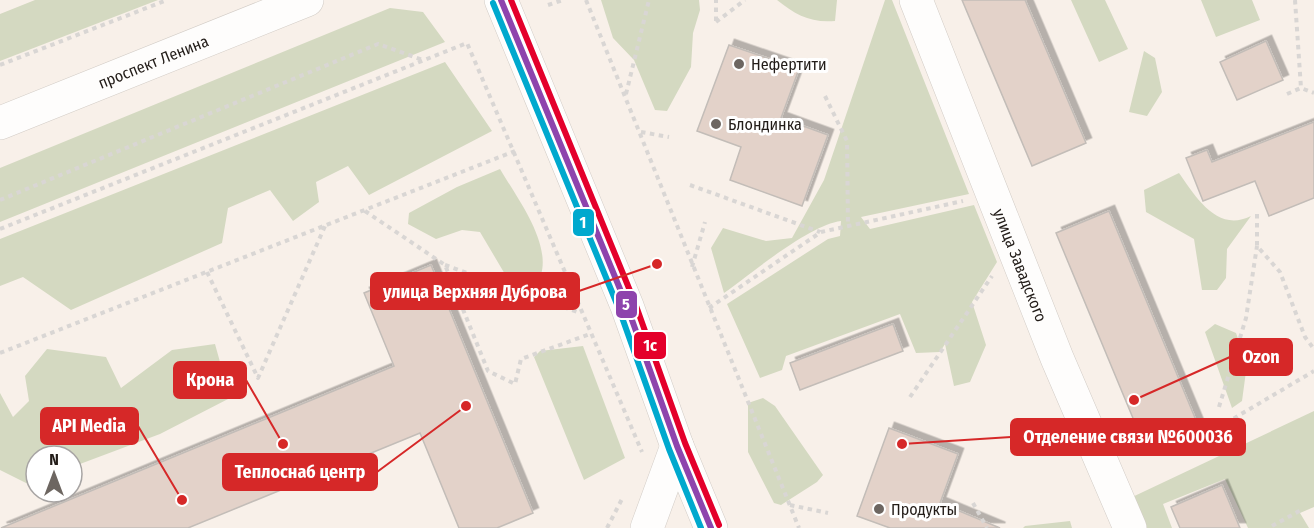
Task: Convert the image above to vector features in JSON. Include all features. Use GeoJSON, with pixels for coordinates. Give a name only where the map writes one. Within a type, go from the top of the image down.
{"type":"FeatureCollection","features":[{"type":"Feature","properties":{"kind":"main road","name":"проспект Ленина"},"geometry":{"type":"LineString","coordinates":[[0,123],[307,0]]}},
{"type":"Feature","properties":{"kind":"main road"},"geometry":{"type":"LineString","coordinates":[[501,0],[627,306],[677,446],[711,528]]}},
{"type":"Feature","properties":{"kind":"main road","name":"улица Завадского"},"geometry":{"type":"LineString","coordinates":[[916,0],[1057,358],[1130,528]]}},
{"type":"Feature","properties":{"kind":"main road"},"geometry":{"type":"LineString","coordinates":[[647,528],[677,446]]}},
{"type":"Feature","properties":{"kind":"path"},"geometry":{"type":"LineString","coordinates":[[0,64],[167,0]]}},
{"type":"Feature","properties":{"kind":"path"},"geometry":{"type":"LineString","coordinates":[[548,5],[563,0]]}},
{"type":"Feature","properties":{"kind":"path"},"geometry":{"type":"LineString","coordinates":[[586,0],[626,94],[692,268],[798,528]]}},
{"type":"Feature","properties":{"kind":"path"},"geometry":{"type":"LineString","coordinates":[[626,94],[649,0]]}},
{"type":"Feature","properties":{"kind":"path"},"geometry":{"type":"LineString","coordinates":[[716,0],[716,22],[744,0]]}},
{"type":"Feature","properties":{"kind":"path"},"geometry":{"type":"LineString","coordinates":[[1295,0],[1301,88]]}},
{"type":"Feature","properties":{"kind":"path"},"geometry":{"type":"LineString","coordinates":[[0,229],[467,43],[515,151],[580,313],[644,456]]}},
{"type":"Feature","properties":{"kind":"path"},"geometry":{"type":"LineString","coordinates":[[0,200],[378,44],[423,60]]}},
{"type":"Feature","properties":{"kind":"path"},"geometry":{"type":"LineString","coordinates":[[1287,94],[1301,88],[1314,93]]}},
{"type":"Feature","properties":{"kind":"path"},"geometry":{"type":"LineString","coordinates":[[825,96],[847,141],[848,226]]}},
{"type":"Feature","properties":{"kind":"path"},"geometry":{"type":"LineString","coordinates":[[640,132],[669,138]]}},
{"type":"Feature","properties":{"kind":"path"},"geometry":{"type":"LineString","coordinates":[[0,353],[515,151]]}},
{"type":"Feature","properties":{"kind":"path"},"geometry":{"type":"LineString","coordinates":[[690,185],[821,232]]}},
{"type":"Feature","properties":{"kind":"path"},"geometry":{"type":"LineString","coordinates":[[709,308],[821,232],[968,200]]}},
{"type":"Feature","properties":{"kind":"path"},"geometry":{"type":"LineString","coordinates":[[364,210],[445,265],[580,313]]}},
{"type":"Feature","properties":{"kind":"path"},"geometry":{"type":"LineString","coordinates":[[1219,407],[1246,318],[1257,246],[1257,214]]}},
{"type":"Feature","properties":{"kind":"path"},"geometry":{"type":"LineString","coordinates":[[692,268],[705,222]]}},
{"type":"Feature","properties":{"kind":"path"},"geometry":{"type":"LineString","coordinates":[[207,272],[258,378],[326,226]]}},
{"type":"Feature","properties":{"kind":"path"},"geometry":{"type":"LineString","coordinates":[[1257,246],[1280,272],[1305,337],[1314,349]]}},
{"type":"Feature","properties":{"kind":"path"},"geometry":{"type":"LineString","coordinates":[[445,265],[488,371],[515,384],[521,359],[590,334]]}},
{"type":"Feature","properties":{"kind":"path"},"geometry":{"type":"LineString","coordinates":[[910,397],[998,268]]}},
{"type":"Feature","properties":{"kind":"path"},"geometry":{"type":"LineString","coordinates":[[1226,423],[1314,371]]}},
{"type":"Feature","properties":{"kind":"path"},"geometry":{"type":"LineString","coordinates":[[607,528],[623,497]]}},
{"type":"Feature","properties":{"kind":"path"},"geometry":{"type":"LineString","coordinates":[[973,503],[987,528]]}},
{"type":"Feature","properties":{"kind":"path"},"geometry":{"type":"LineString","coordinates":[[790,504],[828,513]]}},
{"type":"Feature","properties":{"kind":"path"},"geometry":{"type":"LineString","coordinates":[[1272,526],[1303,509]]}},
{"type":"Feature","properties":{"kind":"green space"},"geometry":{"type":"Polygon","coordinates":[[[35,0],[158,0],[0,61],[0,14],[35,0]]]}},
{"type":"Feature","properties":{"kind":"green space"},"geometry":{"type":"Polygon","coordinates":[[[601,0],[699,0],[700,10],[693,33],[691,67],[667,111],[655,110],[634,60],[613,38],[601,0]]]}},
{"type":"Feature","properties":{"kind":"green space"},"geometry":{"type":"Polygon","coordinates":[[[777,0],[837,0],[835,21],[818,21],[804,17],[777,0]]]}},
{"type":"Feature","properties":{"kind":"green space"},"geometry":{"type":"Polygon","coordinates":[[[885,0],[892,0],[969,194],[861,217],[870,229],[974,205],[997,262],[972,302],[986,345],[970,382],[954,386],[945,344],[940,352],[916,353],[900,314],[786,356],[782,370],[760,378],[727,304],[828,239],[840,236],[841,221],[828,224],[797,240],[724,293],[711,248],[723,228],[766,241],[792,238],[824,180],[885,0]]]}},
{"type":"Feature","properties":{"kind":"green space"},"geometry":{"type":"Polygon","coordinates":[[[1071,0],[1105,0],[1128,49],[1099,62],[1071,0]]]}},
{"type":"Feature","properties":{"kind":"green space"},"geometry":{"type":"Polygon","coordinates":[[[1201,0],[1252,0],[1260,20],[1216,37],[1201,0]]]}},
{"type":"Feature","properties":{"kind":"green space"},"geometry":{"type":"Polygon","coordinates":[[[390,8],[423,12],[445,42],[0,222],[0,168],[390,8]]]}},
{"type":"Feature","properties":{"kind":"green space"},"geometry":{"type":"Polygon","coordinates":[[[1144,51],[1155,58],[1162,92],[1147,116],[1129,112],[1144,51]]]}},
{"type":"Feature","properties":{"kind":"green space"},"geometry":{"type":"Polygon","coordinates":[[[445,62],[492,131],[369,195],[348,166],[316,182],[319,202],[293,221],[270,190],[228,208],[222,243],[71,310],[23,277],[0,286],[0,239],[445,62]]]}},
{"type":"Feature","properties":{"kind":"green space"},"geometry":{"type":"Polygon","coordinates":[[[500,169],[526,211],[540,243],[543,259],[541,273],[535,287],[509,281],[480,232],[462,230],[436,239],[408,224],[409,213],[457,187],[500,169]]]}},
{"type":"Feature","properties":{"kind":"green space"},"geometry":{"type":"Polygon","coordinates":[[[1179,173],[1200,202],[1218,216],[1228,220],[1239,220],[1251,216],[1227,249],[1226,278],[1217,290],[1202,290],[1194,239],[1146,212],[1144,190],[1179,173]]]}},
{"type":"Feature","properties":{"kind":"green space"},"geometry":{"type":"Polygon","coordinates":[[[1215,324],[1236,333],[1247,364],[1242,401],[1232,408],[1205,332],[1215,324]]]}},
{"type":"Feature","properties":{"kind":"green space"},"geometry":{"type":"Polygon","coordinates":[[[215,344],[230,398],[160,434],[84,462],[84,444],[24,444],[24,482],[0,470],[0,393],[13,417],[29,401],[25,376],[47,349],[106,357],[121,388],[172,350],[215,344]]]}},
{"type":"Feature","properties":{"kind":"green space"},"geometry":{"type":"Polygon","coordinates":[[[583,346],[625,458],[584,480],[534,357],[540,351],[583,346]]]}},
{"type":"Feature","properties":{"kind":"green space"},"geometry":{"type":"Polygon","coordinates":[[[763,398],[775,406],[823,475],[817,482],[781,505],[774,503],[748,452],[748,403],[763,398]]]}},
{"type":"Feature","properties":{"kind":"green space"},"geometry":{"type":"Polygon","coordinates":[[[1314,411],[1314,507],[1300,513],[1309,528],[1248,528],[1225,479],[1163,504],[1172,528],[1138,528],[1126,500],[1314,411]]]}},
{"type":"Feature","properties":{"kind":"green space"},"geometry":{"type":"Polygon","coordinates":[[[1070,521],[1072,528],[1023,528],[1025,526],[1070,521]]]}},
{"type":"Feature","properties":{"kind":"building"},"geometry":{"type":"Polygon","coordinates":[[[962,0],[1025,0],[1086,143],[1032,166],[962,0]]]}},
{"type":"Feature","properties":{"kind":"building"},"geometry":{"type":"Polygon","coordinates":[[[1266,41],[1283,80],[1237,100],[1220,62],[1266,41]]]}},
{"type":"Feature","properties":{"kind":"building"},"geometry":{"type":"Polygon","coordinates":[[[729,45],[799,69],[781,118],[828,135],[802,206],[730,180],[741,147],[697,131],[729,45]]]}},
{"type":"Feature","properties":{"kind":"building"},"geometry":{"type":"Polygon","coordinates":[[[1314,122],[1314,198],[1269,216],[1255,181],[1203,201],[1186,158],[1207,150],[1212,162],[1314,122]]]}},
{"type":"Feature","properties":{"kind":"building"},"geometry":{"type":"Polygon","coordinates":[[[1109,211],[1198,425],[1145,447],[1056,233],[1109,211]]]}},
{"type":"Feature","properties":{"kind":"building"},"geometry":{"type":"Polygon","coordinates":[[[431,265],[533,513],[497,528],[459,528],[420,433],[188,528],[1,528],[59,504],[84,504],[84,494],[394,366],[364,293],[431,265]]]}},
{"type":"Feature","properties":{"kind":"building"},"geometry":{"type":"Polygon","coordinates":[[[893,324],[903,351],[800,390],[790,363],[893,324]]]}},
{"type":"Feature","properties":{"kind":"building"},"geometry":{"type":"Polygon","coordinates":[[[889,428],[958,454],[940,503],[1000,528],[890,528],[857,516],[889,428]]]}},
{"type":"Feature","properties":{"kind":"building"},"geometry":{"type":"Polygon","coordinates":[[[1222,485],[1240,528],[1180,528],[1171,507],[1222,485]]]}},
{"type":"Feature","properties":{"kind":"transit line","name":"5"},"geometry":{"type":"LineString","coordinates":[[501,0],[627,306],[677,446],[711,528]]}},
{"type":"Feature","properties":{"kind":"transit line","name":"1с"},"geometry":{"type":"LineString","coordinates":[[511,0],[635,303],[685,443],[719,525]]}},
{"type":"Feature","properties":{"kind":"transit line","name":"1"},"geometry":{"type":"LineString","coordinates":[[493,3],[619,309],[669,449],[701,528]]}},
{"type":"Feature","properties":{"kind":"place","name":"Нефертити"},"geometry":{"type":"Point","coordinates":[739,64]}},
{"type":"Feature","properties":{"kind":"place","name":"Блондинка"},"geometry":{"type":"Point","coordinates":[716,124]}},
{"type":"Feature","properties":{"kind":"place","name":"улица Верхняя Дуброва"},"geometry":{"type":"Point","coordinates":[657,264]}},
{"type":"Feature","properties":{"kind":"place","name":"Ozon"},"geometry":{"type":"Point","coordinates":[1134,400]}},
{"type":"Feature","properties":{"kind":"place","name":"Теплоснаб центр"},"geometry":{"type":"Point","coordinates":[466,406]}},
{"type":"Feature","properties":{"kind":"place","name":"Крона"},"geometry":{"type":"Point","coordinates":[283,444]}},
{"type":"Feature","properties":{"kind":"place","name":"Отделение связи №600036"},"geometry":{"type":"Point","coordinates":[902,444]}},
{"type":"Feature","properties":{"kind":"place","name":"API Media"},"geometry":{"type":"Point","coordinates":[182,500]}},
{"type":"Feature","properties":{"kind":"place","name":"Продукты"},"geometry":{"type":"Point","coordinates":[879,509]}}]}
